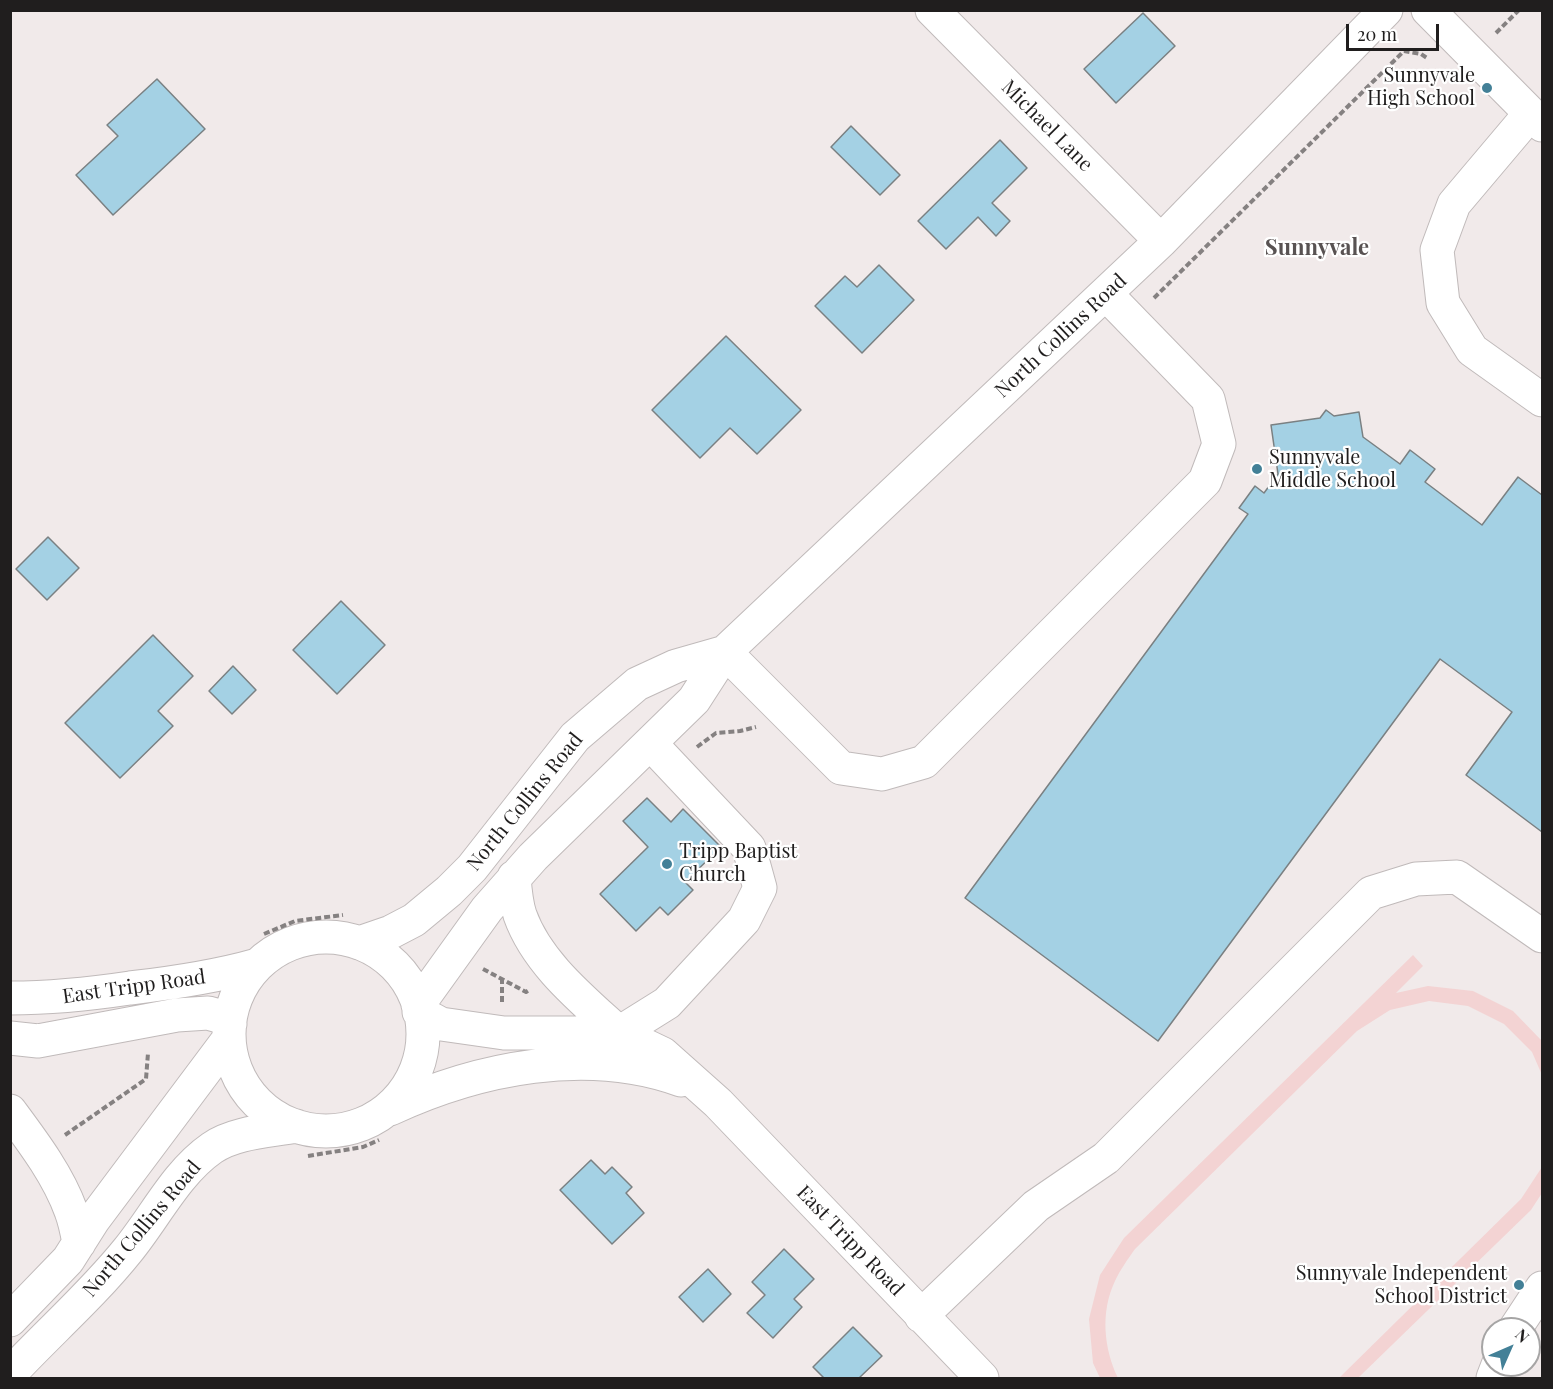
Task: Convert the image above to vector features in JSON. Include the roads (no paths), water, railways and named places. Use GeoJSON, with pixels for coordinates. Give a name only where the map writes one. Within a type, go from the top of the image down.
{"type":"FeatureCollection","features":[{"type":"Feature","properties":{"kind":"street","name":"Michael Lane"},"geometry":{"type":"LineString","coordinates":[[933,10],[1161,241]]}},
{"type":"Feature","properties":{"kind":"street","name":"North Collins Road"},"geometry":{"type":"LineString","coordinates":[[419,1008],[487,909],[514,877],[694,700],[725,652],[1161,241],[1386,10]]}},
{"type":"Feature","properties":{"kind":"street"},"geometry":{"type":"LineString","coordinates":[[1428,10],[1536,119],[1454,204],[1437,250],[1443,303],[1472,350],[1542,400]]}},
{"type":"Feature","properties":{"kind":"street"},"geometry":{"type":"LineString","coordinates":[[725,652],[841,768],[882,774],[924,762],[1205,481],[1219,444],[1208,399],[1106,294]]}},
{"type":"Feature","properties":{"kind":"street","name":"North Collins Road"},"geometry":{"type":"LineString","coordinates":[[352,929],[391,932],[414,920],[472,868],[575,737],[637,684],[676,666],[725,652]]}},
{"type":"Feature","properties":{"kind":"street"},"geometry":{"type":"LineString","coordinates":[[514,877],[519,913],[530,937],[554,970],[577,995],[619,1033],[667,1003],[744,920],[760,888],[749,848],[650,743]]}},
{"type":"Feature","properties":{"kind":"street"},"geometry":{"type":"LineString","coordinates":[[921,1317],[1036,1206],[1106,1158],[1371,893],[1416,879],[1457,877],[1542,936]]}},
{"type":"Feature","properties":{"kind":"street"},"geometry":{"type":"LineString","coordinates":[[352,929],[405,977],[419,1008],[423,1035],[418,1064],[383,1125],[336,1129],[301,1141],[248,1092],[234,1067],[229,1032],[231,1012],[256,952],[279,948],[305,938],[332,937],[352,929]]}},
{"type":"Feature","properties":{"kind":"street","name":"East Tripp Road"},"geometry":{"type":"LineString","coordinates":[[10,998],[55,998],[184,982],[230,973],[256,952]]}},
{"type":"Feature","properties":{"kind":"street","name":"East Tripp Road"},"geometry":{"type":"LineString","coordinates":[[419,1008],[441,1024],[504,1033],[619,1033],[663,1054],[718,1103],[982,1378]]}},
{"type":"Feature","properties":{"kind":"street","name":"East Tripp Road"},"geometry":{"type":"LineString","coordinates":[[10,1038],[38,1041],[177,1015],[208,1013],[219,1016],[229,1032]]}},
{"type":"Feature","properties":{"kind":"street","name":"North Collins Road"},"geometry":{"type":"LineString","coordinates":[[10,1320],[68,1260],[94,1219],[229,1032]]}},
{"type":"Feature","properties":{"kind":"street","name":"East Tripp Road"},"geometry":{"type":"LineString","coordinates":[[383,1125],[423,1094],[464,1080],[559,1064],[615,1064],[650,1069],[680,1080],[718,1103]]}},
{"type":"Feature","properties":{"kind":"street"},"geometry":{"type":"LineString","coordinates":[[10,1111],[37,1148],[60,1187],[72,1212],[79,1243]]}},
{"type":"Feature","properties":{"kind":"street","name":"North Collins Road"},"geometry":{"type":"LineString","coordinates":[[10,1374],[128,1251],[173,1188],[213,1148],[239,1136],[301,1141]]}},
{"type":"Feature","properties":{"kind":"street"},"geometry":{"type":"LineString","coordinates":[[1523,1317],[1542,1288]]}},
{"type":"Feature","properties":{"kind":"place","name":"Sunnyvale High School"},"geometry":{"type":"Point","coordinates":[1487,88]}},
{"type":"Feature","properties":{"kind":"place","name":"Sunnyvale Middle School"},"geometry":{"type":"Point","coordinates":[1257,469]}},
{"type":"Feature","properties":{"kind":"place","name":"Tripp Baptist Church"},"geometry":{"type":"Point","coordinates":[667,864]}},
{"type":"Feature","properties":{"kind":"place","name":"Sunnyvale Independent School District"},"geometry":{"type":"Point","coordinates":[1519,1285]}},
{"type":"Feature","properties":{"kind":"district","name":"Sunnyvale"},"geometry":{"type":"Point","coordinates":[1317,248]}}]}
